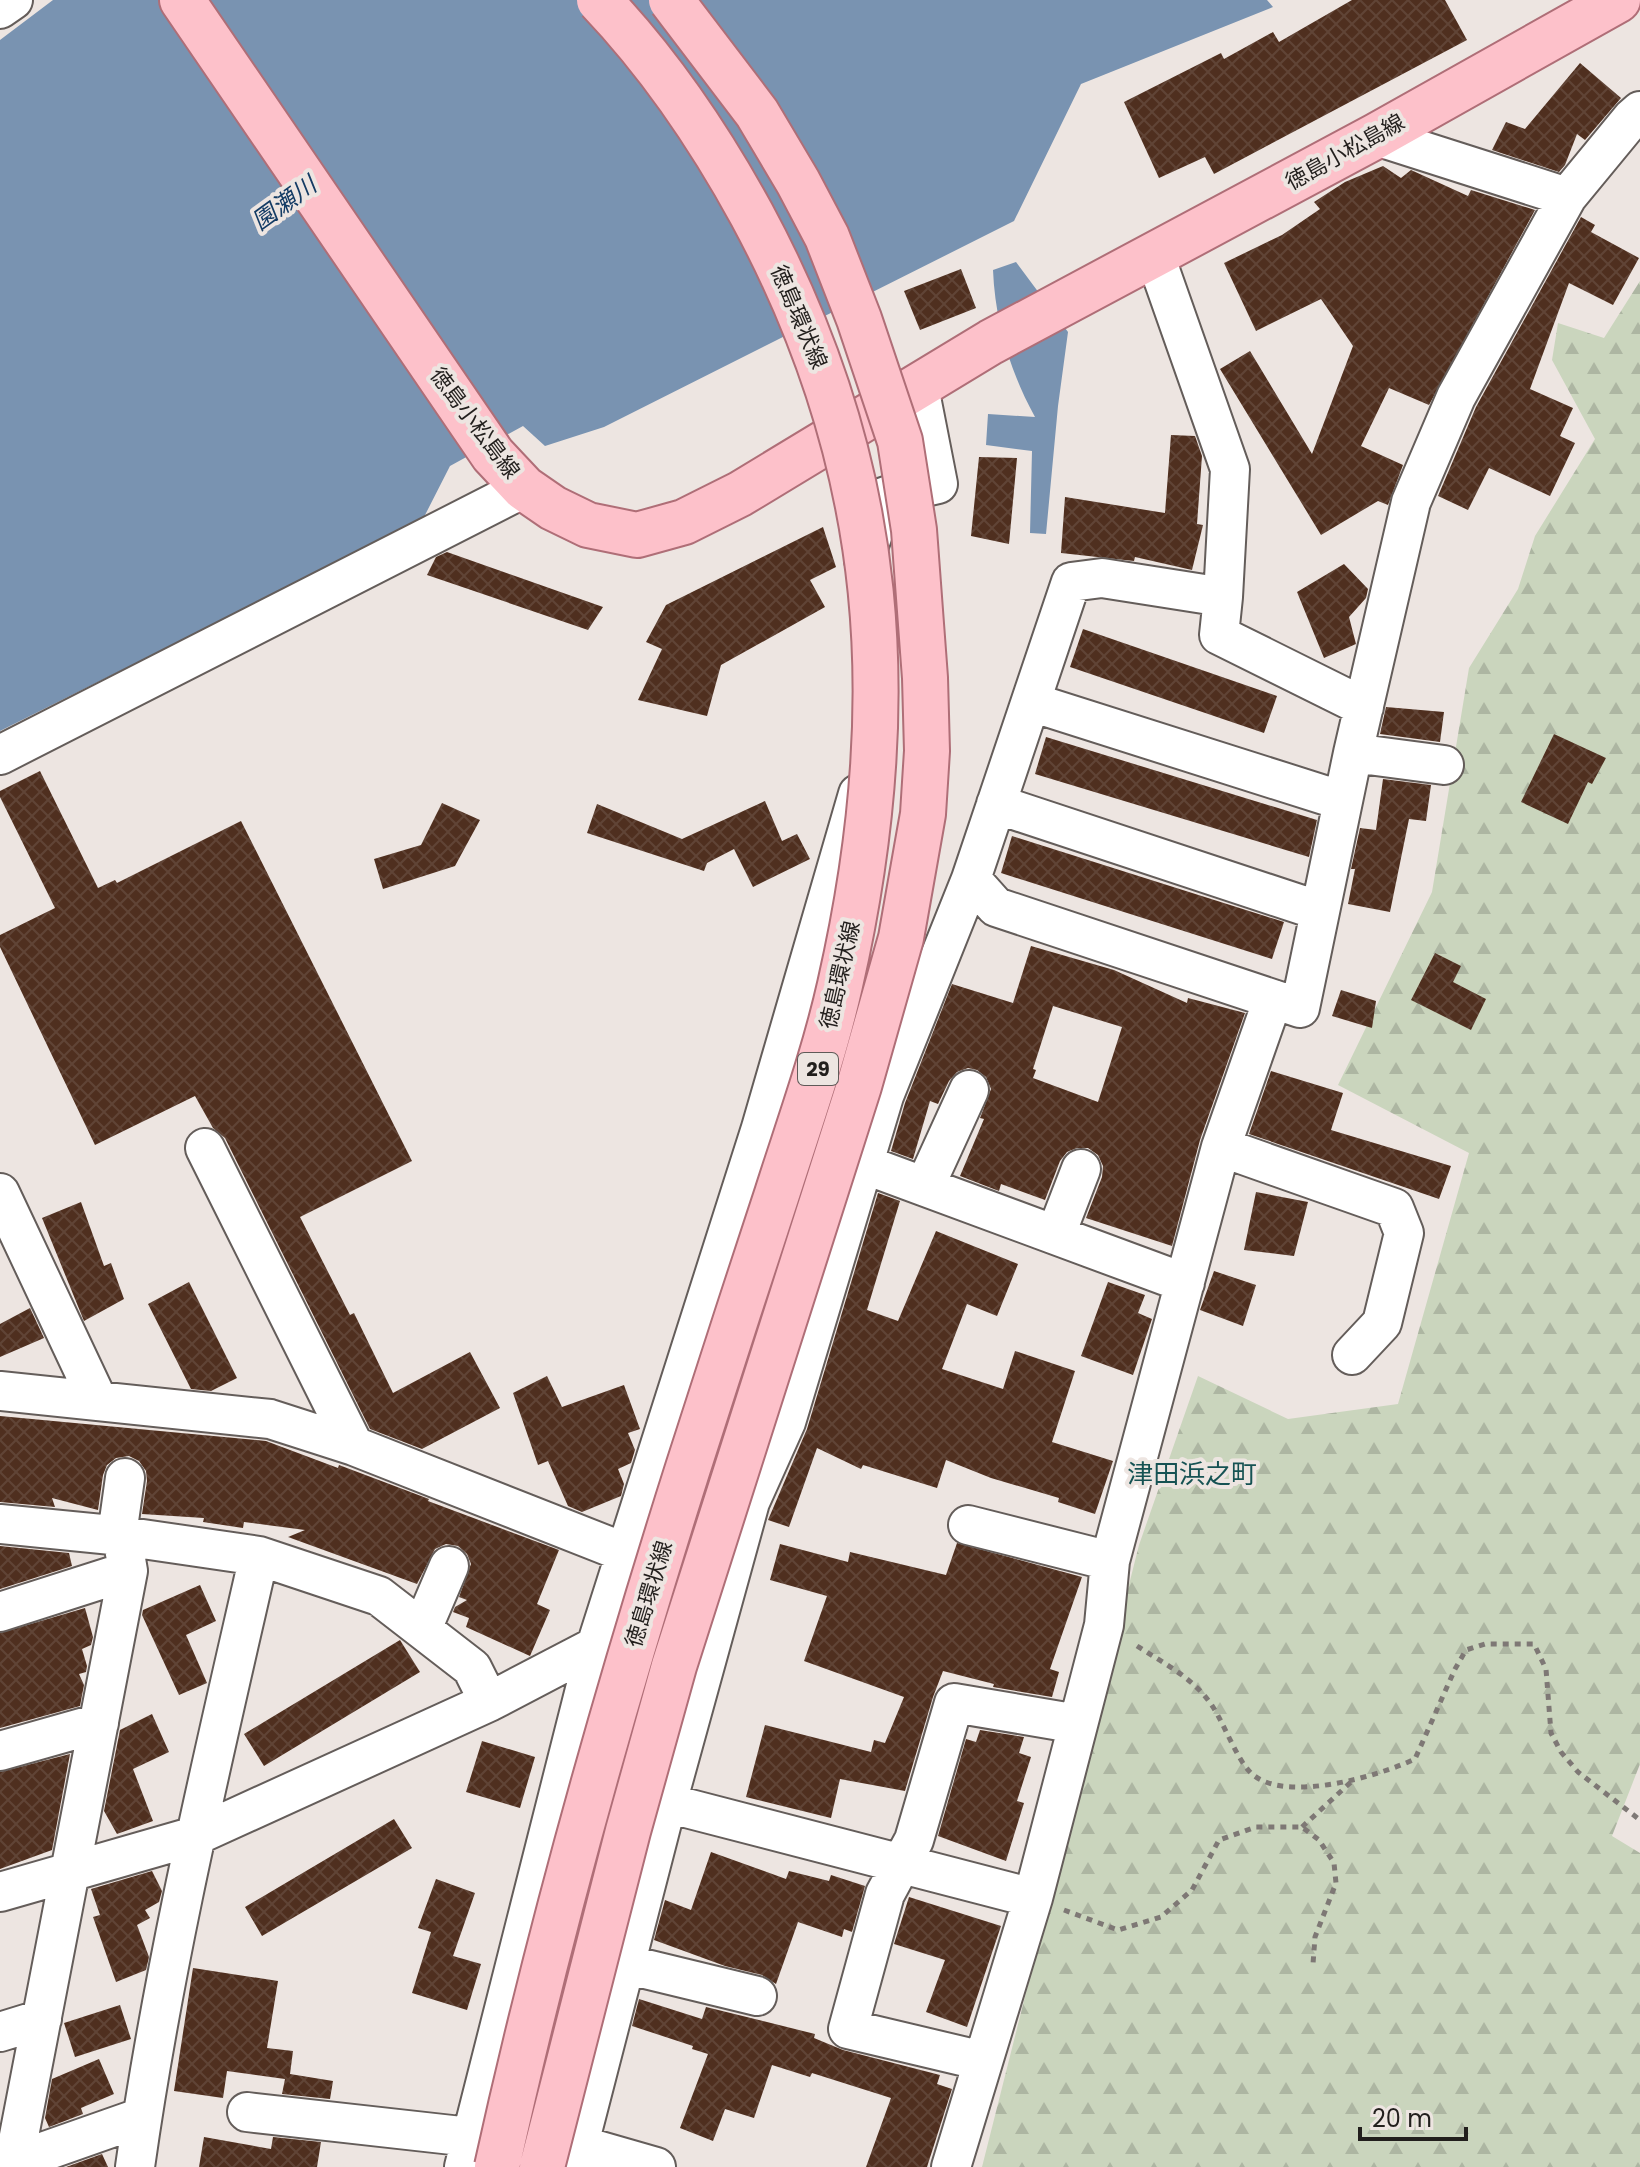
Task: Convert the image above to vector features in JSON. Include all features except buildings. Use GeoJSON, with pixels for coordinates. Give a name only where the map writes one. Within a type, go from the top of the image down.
{"type":"FeatureCollection","features":[{"type":"Feature","properties":{"kind":"main road","name":"徳島小松島線"},"geometry":{"type":"LineString","coordinates":[[182,0],[493,455],[524,488],[553,508],[588,525],[637,535],[684,522],[740,494],[991,342],[1376,136],[1618,0]]}},
{"type":"Feature","properties":{"kind":"main road","name":"徳島環状線"},"geometry":{"type":"LineString","coordinates":[[476,2147],[562,1902],[617,1696],[819,1065],[840,986],[858,893],[869,815],[876,718],[871,581],[853,476],[824,374],[769,248],[735,183],[658,69],[599,0]]}},
{"type":"Feature","properties":{"kind":"main road","name":"徳島環状線"},"geometry":{"type":"LineString","coordinates":[[564,2159],[624,1846],[674,1666],[854,1101],[901,938],[923,814],[927,751],[921,609],[903,456],[859,319],[827,237],[798,182],[757,113],[671,0]]}},
{"type":"Feature","properties":{"kind":"street"},"geometry":{"type":"LineString","coordinates":[[0,9],[13,0]]}},
{"type":"Feature","properties":{"kind":"street"},"geometry":{"type":"LineString","coordinates":[[971,879],[996,907],[1177,985],[1273,999],[1300,1008],[1353,753],[1411,502],[1456,397],[1567,197],[1640,111]]}},
{"type":"Feature","properties":{"kind":"street"},"geometry":{"type":"LineString","coordinates":[[1376,136],[1567,197]]}},
{"type":"Feature","properties":{"kind":"street"},"geometry":{"type":"LineString","coordinates":[[1155,256],[1230,469],[1219,635],[1364,707]]}},
{"type":"Feature","properties":{"kind":"street"},"geometry":{"type":"LineString","coordinates":[[476,2147],[561,1781],[596,1646],[761,1128],[866,766],[853,590],[886,496],[938,484],[919,387]]}},
{"type":"Feature","properties":{"kind":"street"},"geometry":{"type":"LineString","coordinates":[[0,755],[524,488]]}},
{"type":"Feature","properties":{"kind":"street"},"geometry":{"type":"LineString","coordinates":[[564,2159],[625,1964],[724,1587],[750,1502],[786,1422],[884,1096],[971,879],[1071,582],[1102,578],[1223,597]]}},
{"type":"Feature","properties":{"kind":"street"},"geometry":{"type":"LineString","coordinates":[[1031,702],[1343,801]]}},
{"type":"Feature","properties":{"kind":"street"},"geometry":{"type":"LineString","coordinates":[[1353,753],[1444,765]]}},
{"type":"Feature","properties":{"kind":"street"},"geometry":{"type":"LineString","coordinates":[[996,804],[1320,911]]}},
{"type":"Feature","properties":{"kind":"street"},"geometry":{"type":"LineString","coordinates":[[951,2167],[1033,1898],[1104,1625],[1110,1561],[1221,1147],[1273,999]]}},
{"type":"Feature","properties":{"kind":"street"},"geometry":{"type":"LineString","coordinates":[[925,1186],[969,1090]]}},
{"type":"Feature","properties":{"kind":"street"},"geometry":{"type":"LineString","coordinates":[[761,1128],[1185,1283]]}},
{"type":"Feature","properties":{"kind":"street"},"geometry":{"type":"LineString","coordinates":[[1221,1147],[1394,1208],[1404,1233],[1382,1323],[1352,1355]]}},
{"type":"Feature","properties":{"kind":"street"},"geometry":{"type":"LineString","coordinates":[[205,1148],[354,1446]]}},
{"type":"Feature","properties":{"kind":"street"},"geometry":{"type":"LineString","coordinates":[[1056,1234],[1081,1169]]}},
{"type":"Feature","properties":{"kind":"street"},"geometry":{"type":"LineString","coordinates":[[0,1193],[98,1401]]}},
{"type":"Feature","properties":{"kind":"street"},"geometry":{"type":"LineString","coordinates":[[0,1391],[270,1419],[354,1446],[626,1553],[724,1587]]}},
{"type":"Feature","properties":{"kind":"street"},"geometry":{"type":"LineString","coordinates":[[9,2166],[42,2019],[99,1723],[122,1547],[125,1478]]}},
{"type":"Feature","properties":{"kind":"street"},"geometry":{"type":"LineString","coordinates":[[0,1524],[122,1547],[259,1556],[379,1596],[472,1668],[489,1702]]}},
{"type":"Feature","properties":{"kind":"street"},"geometry":{"type":"LineString","coordinates":[[968,1525],[1110,1561]]}},
{"type":"Feature","properties":{"kind":"street"},"geometry":{"type":"LineString","coordinates":[[0,1612],[122,1547]]}},
{"type":"Feature","properties":{"kind":"street"},"geometry":{"type":"LineString","coordinates":[[135,2167],[195,1836],[259,1556]]}},
{"type":"Feature","properties":{"kind":"street"},"geometry":{"type":"LineString","coordinates":[[422,1629],[449,1566]]}},
{"type":"Feature","properties":{"kind":"street"},"geometry":{"type":"LineString","coordinates":[[0,1892],[195,1836],[489,1702],[596,1646]]}},
{"type":"Feature","properties":{"kind":"street"},"geometry":{"type":"LineString","coordinates":[[983,2061],[848,2029],[885,1894],[914,1840],[954,1703],[1078,1724]]}},
{"type":"Feature","properties":{"kind":"street"},"geometry":{"type":"LineString","coordinates":[[0,1751],[99,1723]]}},
{"type":"Feature","properties":{"kind":"street"},"geometry":{"type":"LineString","coordinates":[[561,1781],[667,1803],[1033,1898]]}},
{"type":"Feature","properties":{"kind":"street"},"geometry":{"type":"LineString","coordinates":[[625,1964],[757,1996]]}},
{"type":"Feature","properties":{"kind":"street"},"geometry":{"type":"LineString","coordinates":[[0,2032],[42,2019]]}},
{"type":"Feature","properties":{"kind":"street"},"geometry":{"type":"LineString","coordinates":[[247,2112],[564,2159],[656,2167]]}},
{"type":"Feature","properties":{"kind":"street"},"geometry":{"type":"LineString","coordinates":[[9,2166],[142,2117]]}},
{"type":"Feature","properties":{"kind":"path"},"geometry":{"type":"LineString","coordinates":[[1104,1625],[1190,1680],[1212,1705],[1250,1773],[1284,1788],[1351,1782],[1393,1770],[1415,1759],[1466,1650],[1485,1644],[1534,1644],[1546,1669],[1551,1733],[1561,1752],[1578,1772],[1640,1820]]}},
{"type":"Feature","properties":{"kind":"path"},"geometry":{"type":"LineString","coordinates":[[1302,1827],[1351,1782]]}},
{"type":"Feature","properties":{"kind":"path"},"geometry":{"type":"LineString","coordinates":[[1033,1898],[1118,1930],[1161,1917],[1192,1890],[1219,1840],[1256,1827],[1302,1827],[1319,1840],[1334,1863],[1336,1883],[1315,1937],[1313,1964]]}},
{"type":"Feature","properties":{"kind":"green space"},"geometry":{"type":"Polygon","coordinates":[[[1640,281],[1640,1764],[1612,1836],[1640,1853],[1640,2167],[982,2167],[1139,1545],[1198,1376],[1288,1419],[1398,1404],[1469,1153],[1338,1085],[1432,892],[1469,668],[1518,589],[1535,536],[1595,439],[1552,360],[1558,323],[1604,338],[1640,281]]]}},
{"type":"Feature","properties":{"kind":"water","name":"園瀬川"},"geometry":{"type":"Polygon","coordinates":[[[53,0],[1267,0],[1273,7],[1081,84],[1014,221],[604,427],[545,446],[523,426],[450,466],[423,519],[0,731],[0,40],[53,0]]]}},
{"type":"Feature","properties":{"kind":"water"},"geometry":{"type":"Polygon","coordinates":[[[1016,262],[1068,332],[1046,534],[1030,533],[1032,451],[986,445],[988,414],[1035,417],[1005,346],[994,289],[993,270],[1016,262]]]}},
{"type":"Feature","properties":{"kind":"district","name":"津田浜之町"},"geometry":{"type":"Point","coordinates":[1192,1474]}}]}
